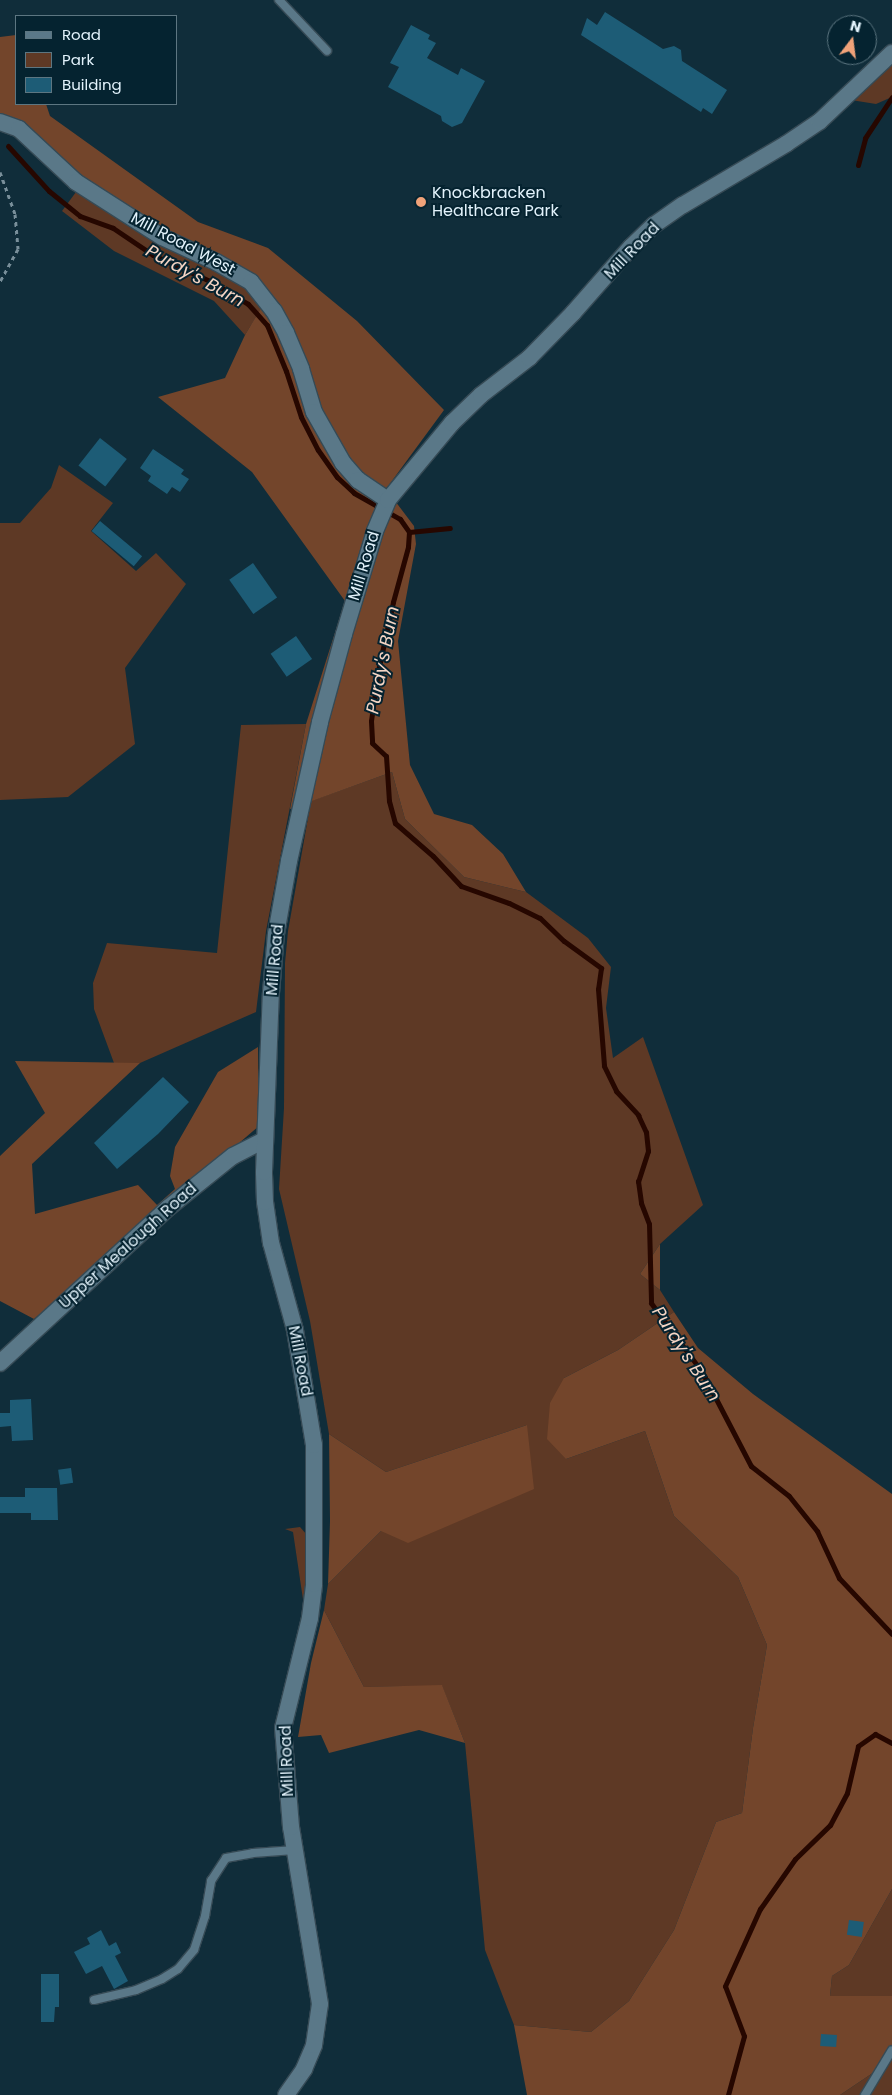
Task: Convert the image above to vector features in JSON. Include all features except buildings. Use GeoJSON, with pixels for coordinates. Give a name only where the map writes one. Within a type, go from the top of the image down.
{"type":"FeatureCollection","features":[{"type":"Feature","properties":{"kind":"street","name":"Mill Road"},"geometry":{"type":"LineString","coordinates":[[286,2095],[304,2069],[314,2045],[320,2004],[295,1850],[283,1728],[310,1618],[314,1584],[314,1446],[295,1330],[271,1243],[265,1202],[265,1140],[271,993],[276,934],[284,888],[320,722],[375,531],[388,500],[452,423],[481,396],[529,358],[654,224],[786,144],[820,121],[892,53]]}},
{"type":"Feature","properties":{"kind":"street","name":"Mill Road West"},"geometry":{"type":"LineString","coordinates":[[0,122],[19,129],[76,182],[162,237],[216,262],[251,282],[274,311],[286,333],[301,369],[314,412],[343,463],[358,480],[388,500]]}},
{"type":"Feature","properties":{"kind":"street","name":"Upper Mealough Road"},"geometry":{"type":"LineString","coordinates":[[0,1363],[168,1208],[233,1156],[265,1140]]}},
{"type":"Feature","properties":{"kind":"lane"},"geometry":{"type":"LineString","coordinates":[[279,0],[327,51]]}},
{"type":"Feature","properties":{"kind":"lane"},"geometry":{"type":"LineString","coordinates":[[94,2000],[136,1990],[162,1979],[178,1969],[194,1950],[205,1916],[211,1881],[226,1858],[253,1853],[295,1850]]}},
{"type":"Feature","properties":{"kind":"lane"},"geometry":{"type":"LineString","coordinates":[[865,2095],[892,2050]]}},
{"type":"Feature","properties":{"kind":"path"},"geometry":{"type":"LineString","coordinates":[[0,172],[15,214],[18,249],[13,262],[0,281]]}},
{"type":"Feature","properties":{"kind":"green space"},"geometry":{"type":"Polygon","coordinates":[[[892,61],[892,97],[876,104],[851,100],[892,61]]]}},
{"type":"Feature","properties":{"kind":"green space"},"geometry":{"type":"Polygon","coordinates":[[[76,192],[157,243],[243,284],[262,307],[245,335],[214,301],[114,251],[62,211],[76,192]]]}},
{"type":"Feature","properties":{"kind":"green space"},"geometry":{"type":"Polygon","coordinates":[[[59,465],[113,503],[91,531],[136,571],[156,553],[186,584],[125,668],[135,744],[68,797],[0,800],[0,523],[20,523],[51,488],[59,465]]]}},
{"type":"Feature","properties":{"kind":"green space"},"geometry":{"type":"Polygon","coordinates":[[[306,724],[266,931],[256,1012],[140,1063],[114,1063],[94,1009],[93,983],[107,943],[217,953],[241,725],[306,724]]]}},
{"type":"Feature","properties":{"kind":"green space"},"geometry":{"type":"Polygon","coordinates":[[[392,772],[405,819],[464,877],[526,892],[588,938],[611,967],[606,1008],[613,1058],[643,1037],[703,1205],[660,1244],[640,1274],[660,1290],[674,1312],[618,1350],[564,1378],[566,1459],[645,1431],[674,1516],[738,1577],[767,1645],[753,1728],[742,1813],[716,1822],[674,1930],[629,2001],[591,2032],[514,2025],[485,1950],[465,1743],[442,1686],[364,1687],[324,1610],[328,1584],[381,1531],[527,1425],[386,1472],[329,1434],[310,1321],[279,1189],[284,1108],[285,963],[288,931],[311,801],[392,772]]]}},
{"type":"Feature","properties":{"kind":"green space"},"geometry":{"type":"Polygon","coordinates":[[[300,1527],[307,1535],[309,1585],[305,1613],[293,1532],[285,1529],[300,1527]]]}},
{"type":"Feature","properties":{"kind":"green space"},"geometry":{"type":"Polygon","coordinates":[[[892,1889],[892,1996],[830,1996],[832,1976],[849,1965],[892,1889]]]}},
{"type":"Feature","properties":{"kind":"green space"},"geometry":{"type":"Polygon","coordinates":[[[892,2060],[892,2095],[840,2095],[892,2060]]]}},
{"type":"Feature","properties":{"kind":"shaded area"},"geometry":{"type":"Polygon","coordinates":[[[15,35],[15,105],[46,105],[50,116],[198,222],[268,248],[357,321],[444,410],[386,489],[414,526],[416,544],[398,641],[410,765],[434,814],[472,825],[503,854],[526,892],[464,877],[405,819],[392,772],[290,809],[306,724],[345,601],[252,472],[158,397],[225,378],[245,335],[270,293],[99,195],[0,120],[0,37],[15,35]]]}},
{"type":"Feature","properties":{"kind":"shaded area"},"geometry":{"type":"Polygon","coordinates":[[[258,1047],[259,1126],[34,1319],[0,1301],[0,1156],[45,1113],[15,1061],[140,1063],[32,1164],[35,1214],[138,1185],[157,1205],[175,1189],[170,1176],[175,1147],[218,1072],[258,1047]]]}},
{"type":"Feature","properties":{"kind":"shaded area"},"geometry":{"type":"Polygon","coordinates":[[[660,1244],[660,1290],[640,1274],[660,1244]]]}},
{"type":"Feature","properties":{"kind":"shaded area"},"geometry":{"type":"Polygon","coordinates":[[[674,1312],[698,1348],[753,1394],[892,1494],[892,1889],[849,1965],[832,1976],[830,1996],[892,1996],[892,2060],[840,2095],[527,2095],[514,2025],[591,2032],[629,2001],[674,1930],[716,1822],[742,1813],[753,1728],[767,1645],[738,1577],[674,1516],[645,1431],[566,1459],[547,1439],[550,1403],[564,1378],[618,1350],[674,1312]]]}},
{"type":"Feature","properties":{"kind":"shaded area"},"geometry":{"type":"Polygon","coordinates":[[[527,1425],[534,1489],[408,1543],[381,1531],[328,1584],[330,1521],[329,1434],[386,1472],[527,1425]]]}},
{"type":"Feature","properties":{"kind":"shaded area"},"geometry":{"type":"Polygon","coordinates":[[[324,1610],[364,1687],[442,1685],[465,1743],[419,1730],[329,1753],[321,1735],[298,1737],[311,1663],[324,1610]]]}},
{"type":"Feature","properties":{"kind":"waterway"},"geometry":{"type":"LineString","coordinates":[[858,165],[865,138],[892,97]]}},
{"type":"Feature","properties":{"kind":"waterway","name":"Purdy's Burn"},"geometry":{"type":"LineString","coordinates":[[8,146],[49,191],[80,216],[113,228],[153,255],[212,282],[248,304],[267,325],[286,371],[301,417],[318,450],[337,477],[354,493],[400,519],[409,532],[408,547],[393,602],[378,671],[371,721],[372,743],[386,756],[389,801],[395,823],[433,856],[461,886],[509,903],[540,918],[564,941],[601,968],[598,989],[604,1066],[616,1091],[638,1115],[646,1132],[648,1151],[638,1181],[641,1203],[649,1224],[651,1303],[702,1372],[751,1466],[789,1496],[817,1531],[839,1578],[892,1634]]}},
{"type":"Feature","properties":{"kind":"waterway"},"geometry":{"type":"LineString","coordinates":[[409,532],[450,528]]}},
{"type":"Feature","properties":{"kind":"waterway"},"geometry":{"type":"LineString","coordinates":[[728,2095],[744,2036],[725,1986],[760,1909],[795,1859],[830,1825],[847,1793],[858,1746],[875,1734],[892,1743]]}},
{"type":"Feature","properties":{"kind":"place","name":"Knockbracken Healthcare Park"},"geometry":{"type":"Point","coordinates":[421,202]}}]}
